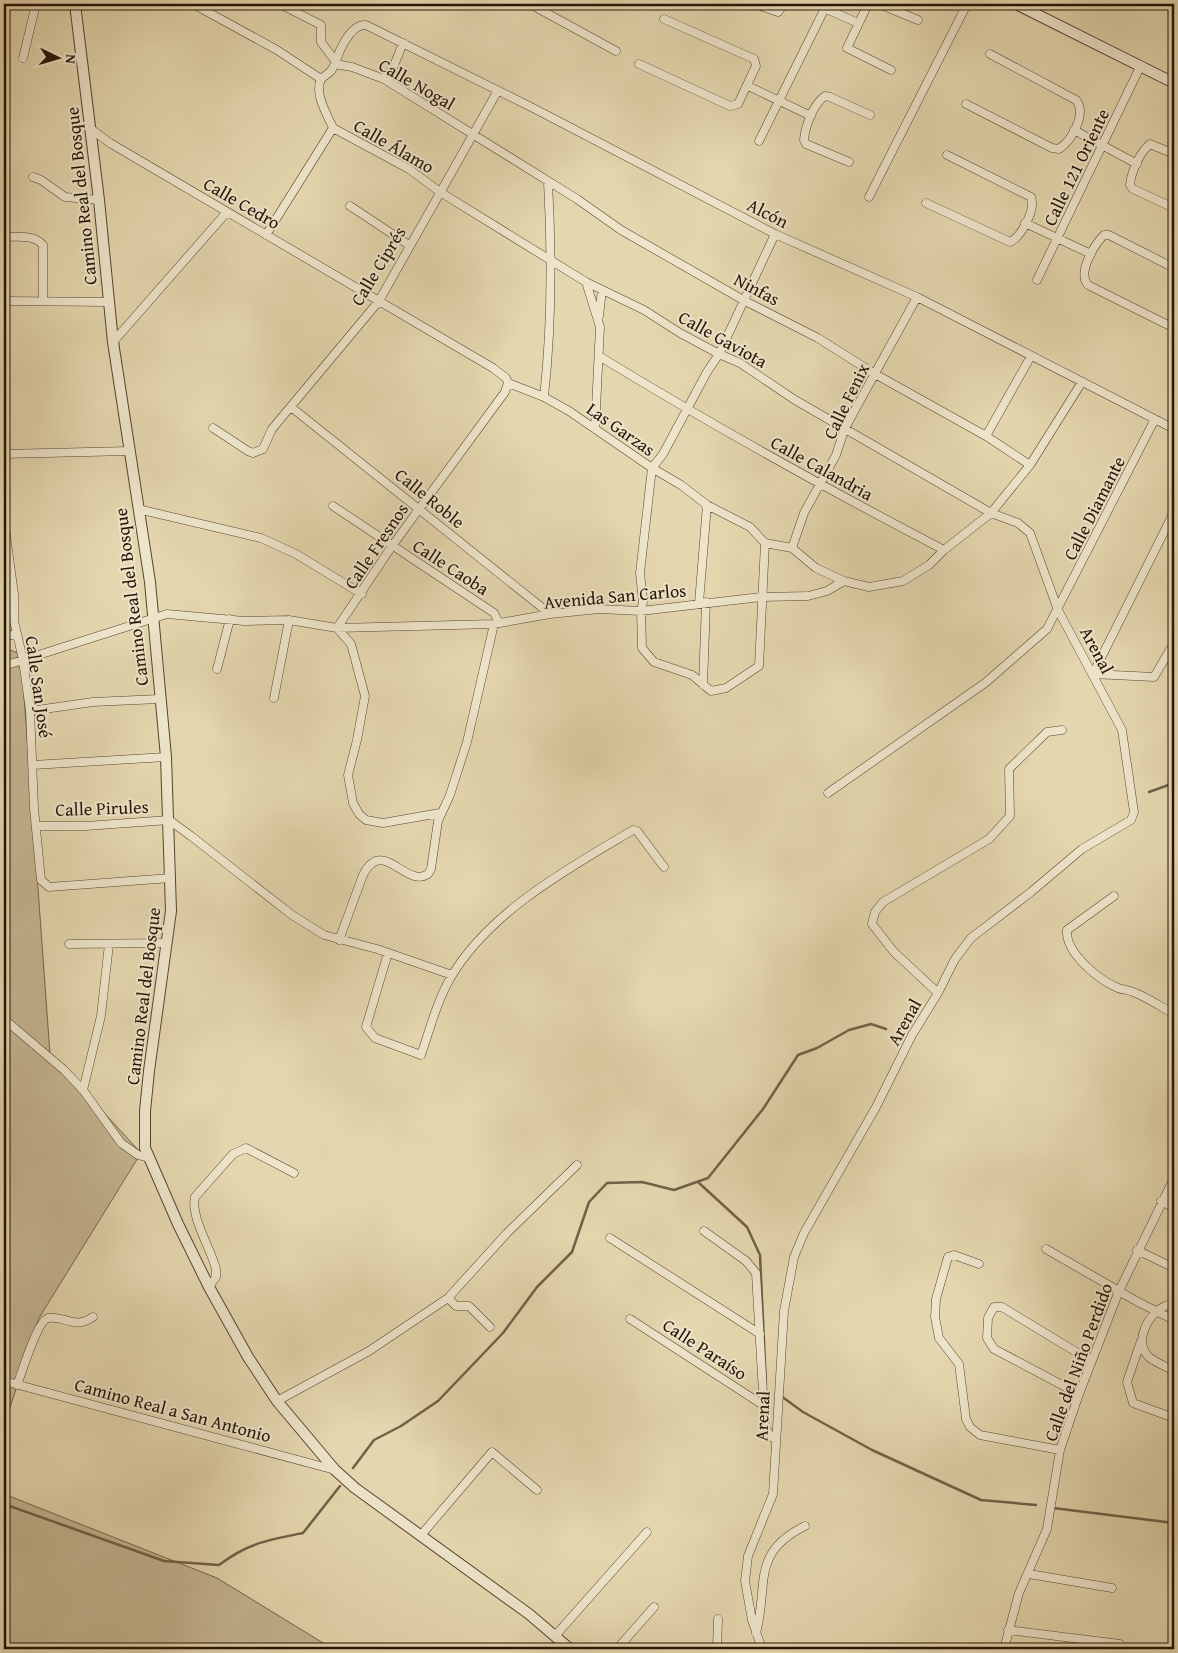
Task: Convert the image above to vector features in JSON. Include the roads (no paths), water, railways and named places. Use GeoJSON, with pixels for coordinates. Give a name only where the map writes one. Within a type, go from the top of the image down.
{"type":"FeatureCollection","features":[{"type":"Feature","properties":{"kind":"street"},"geometry":{"type":"LineString","coordinates":[[23,58],[36,4]]}},
{"type":"Feature","properties":{"kind":"street","name":"Camino Real del Bosque"},"geometry":{"type":"LineString","coordinates":[[75,4],[99,200],[113,342],[154,619],[159,699],[166,757],[171,911],[145,1111],[144,1138],[149,1158]]}},
{"type":"Feature","properties":{"kind":"street"},"geometry":{"type":"LineString","coordinates":[[193,4],[277,50],[320,78]]}},
{"type":"Feature","properties":{"kind":"street"},"geometry":{"type":"LineString","coordinates":[[266,235],[333,128],[321,98],[318,84],[320,78],[331,71],[335,63],[321,42],[321,25],[280,4]]}},
{"type":"Feature","properties":{"kind":"street"},"geometry":{"type":"LineString","coordinates":[[530,4],[616,51]]}},
{"type":"Feature","properties":{"kind":"street"},"geometry":{"type":"LineString","coordinates":[[756,4],[778,12],[784,4]]}},
{"type":"Feature","properties":{"kind":"street"},"geometry":{"type":"LineString","coordinates":[[815,4],[826,6],[858,23]]}},
{"type":"Feature","properties":{"kind":"street"},"geometry":{"type":"LineString","coordinates":[[868,4],[847,48],[891,70]]}},
{"type":"Feature","properties":{"kind":"street"},"geometry":{"type":"LineString","coordinates":[[879,4],[918,20]]}},
{"type":"Feature","properties":{"kind":"street"},"geometry":{"type":"LineString","coordinates":[[869,197],[967,4]]}},
{"type":"Feature","properties":{"kind":"street"},"geometry":{"type":"LineString","coordinates":[[1016,4],[1174,83]]}},
{"type":"Feature","properties":{"kind":"street"},"geometry":{"type":"LineString","coordinates":[[759,141],[826,6]]}},
{"type":"Feature","properties":{"kind":"street"},"geometry":{"type":"LineString","coordinates":[[639,64],[730,106],[738,104],[748,86],[756,66],[754,60],[664,18]]}},
{"type":"Feature","properties":{"kind":"street","name":"Alcón"},"geometry":{"type":"LineString","coordinates":[[335,63],[338,54],[352,32],[358,26],[366,25],[497,92],[535,109],[775,234],[917,297],[1174,429]]}},
{"type":"Feature","properties":{"kind":"street"},"geometry":{"type":"LineString","coordinates":[[384,79],[394,68],[403,43]]}},
{"type":"Feature","properties":{"kind":"street"},"geometry":{"type":"LineString","coordinates":[[966,104],[1052,148],[1059,149],[1064,145],[1074,130],[1081,114],[1080,106],[1076,100],[990,54]]}},
{"type":"Feature","properties":{"kind":"street","name":"Calle Nogal"},"geometry":{"type":"LineString","coordinates":[[335,63],[352,66],[384,79],[473,135]]}},
{"type":"Feature","properties":{"kind":"street","name":"Calle 121 Oriente"},"geometry":{"type":"LineString","coordinates":[[1037,280],[1141,65]]}},
{"type":"Feature","properties":{"kind":"street"},"geometry":{"type":"LineString","coordinates":[[748,86],[811,116]]}},
{"type":"Feature","properties":{"kind":"street","name":"Calle Ciprés"},"geometry":{"type":"LineString","coordinates":[[213,428],[253,453],[263,449],[272,429],[379,301],[497,92]]}},
{"type":"Feature","properties":{"kind":"street"},"geometry":{"type":"LineString","coordinates":[[849,162],[806,144],[804,140],[811,116],[825,96],[870,115]]}},
{"type":"Feature","properties":{"kind":"street","name":"Calle Álamo"},"geometry":{"type":"LineString","coordinates":[[333,128],[409,170],[440,192]]}},
{"type":"Feature","properties":{"kind":"street","name":"Calle Cedro"},"geometry":{"type":"LineString","coordinates":[[91,130],[379,301]]}},
{"type":"Feature","properties":{"kind":"street"},"geometry":{"type":"LineString","coordinates":[[1074,130],[1137,164]]}},
{"type":"Feature","properties":{"kind":"street","name":"Ninfas"},"geometry":{"type":"LineString","coordinates":[[473,135],[621,230],[745,301],[818,338],[875,374],[986,436],[1030,465]]}},
{"type":"Feature","properties":{"kind":"street"},"geometry":{"type":"LineString","coordinates":[[1174,154],[1150,144],[1145,148],[1130,178],[1130,185],[1133,189],[1174,208]]}},
{"type":"Feature","properties":{"kind":"street"},"geometry":{"type":"LineString","coordinates":[[926,204],[1010,242],[1015,239],[1025,224],[1033,206],[1031,198],[947,155]]}},
{"type":"Feature","properties":{"kind":"street"},"geometry":{"type":"LineString","coordinates":[[33,177],[41,180],[65,197],[99,200]]}},
{"type":"Feature","properties":{"kind":"street"},"geometry":{"type":"LineString","coordinates":[[544,397],[551,338],[550,310],[553,259],[548,182]]}},
{"type":"Feature","properties":{"kind":"street","name":"Calle Gaviota"},"geometry":{"type":"LineString","coordinates":[[440,192],[553,259],[586,282],[644,310],[680,333],[740,363],[795,400],[990,513]]}},
{"type":"Feature","properties":{"kind":"street"},"geometry":{"type":"LineString","coordinates":[[350,206],[409,245]]}},
{"type":"Feature","properties":{"kind":"street"},"geometry":{"type":"LineString","coordinates":[[113,342],[227,212]]}},
{"type":"Feature","properties":{"kind":"street"},"geometry":{"type":"LineString","coordinates":[[1025,224],[1091,254]]}},
{"type":"Feature","properties":{"kind":"street"},"geometry":{"type":"LineString","coordinates":[[775,234],[719,354],[707,372],[663,454],[652,468],[640,573],[643,602],[641,612],[642,648],[648,657],[664,666],[692,675],[711,691],[721,691],[759,666],[764,544],[792,548],[816,568],[844,581],[868,587],[903,581],[929,565],[944,550],[990,513],[1030,465],[1082,382]]}},
{"type":"Feature","properties":{"kind":"street"},"geometry":{"type":"LineString","coordinates":[[1172,327],[1088,285],[1084,281],[1084,274],[1091,254],[1104,235],[1109,235],[1174,268]]}},
{"type":"Feature","properties":{"kind":"street"},"geometry":{"type":"LineString","coordinates":[[4,237],[37,239],[43,245],[43,301]]}},
{"type":"Feature","properties":{"kind":"street"},"geometry":{"type":"LineString","coordinates":[[586,282],[598,318]]}},
{"type":"Feature","properties":{"kind":"street"},"geometry":{"type":"LineString","coordinates":[[596,429],[599,356],[598,318],[602,290]]}},
{"type":"Feature","properties":{"kind":"street","name":"Calle Fenix"},"geometry":{"type":"LineString","coordinates":[[792,548],[804,513],[836,455],[845,428],[917,297]]}},
{"type":"Feature","properties":{"kind":"street"},"geometry":{"type":"LineString","coordinates":[[4,301],[108,302]]}},
{"type":"Feature","properties":{"kind":"street","name":"Las Garzas"},"geometry":{"type":"LineString","coordinates":[[379,301],[493,368],[506,378],[508,383],[544,397],[596,429],[652,468],[681,485],[707,505],[750,527],[764,544]]}},
{"type":"Feature","properties":{"kind":"street","name":"Calle Calandria"},"geometry":{"type":"LineString","coordinates":[[599,356],[688,410],[820,485],[944,550]]}},
{"type":"Feature","properties":{"kind":"street"},"geometry":{"type":"LineString","coordinates":[[986,436],[1031,356]]}},
{"type":"Feature","properties":{"kind":"street","name":"Calle Fresnos"},"geometry":{"type":"LineString","coordinates":[[337,628],[362,594],[392,546],[505,392],[508,383]]}},
{"type":"Feature","properties":{"kind":"street","name":"Calle Roble"},"geometry":{"type":"LineString","coordinates":[[291,407],[550,614]]}},
{"type":"Feature","properties":{"kind":"street","name":"Calle Diamante"},"geometry":{"type":"LineString","coordinates":[[828,793],[985,683],[1037,639],[1046,629],[1058,610],[1156,419]]}},
{"type":"Feature","properties":{"kind":"street"},"geometry":{"type":"LineString","coordinates":[[4,454],[129,451]]}},
{"type":"Feature","properties":{"kind":"street"},"geometry":{"type":"LineString","coordinates":[[703,685],[703,602],[707,505]]}},
{"type":"Feature","properties":{"kind":"street","name":"Calle Caoba"},"geometry":{"type":"LineString","coordinates":[[333,506],[494,613],[497,624]]}},
{"type":"Feature","properties":{"kind":"street"},"geometry":{"type":"LineString","coordinates":[[138,509],[261,538],[296,554],[362,594]]}},
{"type":"Feature","properties":{"kind":"street"},"geometry":{"type":"LineString","coordinates":[[1174,512],[1093,674],[1154,677],[1174,643]]}},
{"type":"Feature","properties":{"kind":"street","name":"Arenal"},"geometry":{"type":"LineString","coordinates":[[762,1649],[756,1633],[745,1581],[748,1556],[773,1494],[786,1297],[797,1248],[837,1172],[876,1107],[912,1035],[938,993],[955,959],[971,938],[1032,892],[1082,849],[1131,820],[1134,812],[1122,730],[1058,610],[1030,533],[1018,523],[990,513]]}},
{"type":"Feature","properties":{"kind":"street","name":"Calle San José"},"geometry":{"type":"LineString","coordinates":[[4,521],[17,636],[23,660],[30,711],[40,875],[46,886],[171,878]]}},
{"type":"Feature","properties":{"kind":"street","name":"Avenida San Carlos"},"geometry":{"type":"LineString","coordinates":[[4,666],[173,614],[230,619],[289,620],[337,628],[497,624],[550,614],[599,610],[641,612],[703,602],[816,594],[844,581]]}},
{"type":"Feature","properties":{"kind":"street"},"geometry":{"type":"LineString","coordinates":[[217,669],[230,619]]}},
{"type":"Feature","properties":{"kind":"street"},"geometry":{"type":"LineString","coordinates":[[274,698],[289,620]]}},
{"type":"Feature","properties":{"kind":"street"},"geometry":{"type":"LineString","coordinates":[[339,940],[359,883],[369,866],[383,860],[416,877],[428,874],[434,860],[440,814],[450,796],[467,742],[497,624]]}},
{"type":"Feature","properties":{"kind":"street"},"geometry":{"type":"LineString","coordinates":[[337,628],[351,644],[364,696],[358,740],[348,775],[348,784],[356,808],[366,820],[373,823],[440,814]]}},
{"type":"Feature","properties":{"kind":"street"},"geometry":{"type":"LineString","coordinates":[[4,634],[17,636]]}},
{"type":"Feature","properties":{"kind":"street"},"geometry":{"type":"LineString","coordinates":[[30,711],[93,702],[159,699]]}},
{"type":"Feature","properties":{"kind":"street"},"geometry":{"type":"LineString","coordinates":[[938,993],[894,952],[872,924],[875,912],[883,902],[988,839],[1010,816],[1009,769],[1047,732],[1062,730]]}},
{"type":"Feature","properties":{"kind":"street"},"geometry":{"type":"LineString","coordinates":[[33,766],[166,757]]}},
{"type":"Feature","properties":{"kind":"street"},"geometry":{"type":"LineString","coordinates":[[169,820],[292,915],[324,935],[388,953],[452,975]]}},
{"type":"Feature","properties":{"kind":"street","name":"Calle Pirules"},"geometry":{"type":"LineString","coordinates":[[36,826],[86,826],[169,820]]}},
{"type":"Feature","properties":{"kind":"street"},"geometry":{"type":"LineString","coordinates":[[388,953],[366,1027],[375,1038],[421,1055],[438,1005],[452,975],[482,934],[569,868],[633,830],[637,831],[664,867]]}},
{"type":"Feature","properties":{"kind":"street"},"geometry":{"type":"LineString","coordinates":[[1114,896],[1067,930],[1069,943],[1082,960],[1103,980],[1119,988],[1132,991],[1174,1014]]}},
{"type":"Feature","properties":{"kind":"street"},"geometry":{"type":"LineString","coordinates":[[69,944],[167,943]]}},
{"type":"Feature","properties":{"kind":"street"},"geometry":{"type":"LineString","coordinates":[[83,1090],[101,1016],[109,944]]}},
{"type":"Feature","properties":{"kind":"street"},"geometry":{"type":"LineString","coordinates":[[4,1020],[48,1055],[83,1090],[121,1144],[138,1155],[149,1158]]}},
{"type":"Feature","properties":{"kind":"street"},"geometry":{"type":"LineString","coordinates":[[209,1288],[216,1276],[216,1269],[193,1204],[195,1197],[233,1154],[246,1148],[294,1172]]}},
{"type":"Feature","properties":{"kind":"street","name":"Camino Real a San Antonio"},"geometry":{"type":"LineString","coordinates":[[149,1158],[209,1288],[248,1357],[277,1401],[335,1470],[355,1488],[422,1534],[556,1636],[570,1649]]}},
{"type":"Feature","properties":{"kind":"street"},"geometry":{"type":"LineString","coordinates":[[277,1401],[369,1351],[448,1298],[508,1233],[577,1165]]}},
{"type":"Feature","properties":{"kind":"street","name":"Calle del Niño Perdido"},"geometry":{"type":"LineString","coordinates":[[1004,1649],[1019,1593],[1047,1529],[1060,1450],[1079,1394],[1137,1250],[1174,1178]]}},
{"type":"Feature","properties":{"kind":"street"},"geometry":{"type":"LineString","coordinates":[[1161,1201],[1174,1208]]}},
{"type":"Feature","properties":{"kind":"street"},"geometry":{"type":"LineString","coordinates":[[704,1231],[752,1266],[758,1279],[765,1427],[771,1437],[776,1439]]}},
{"type":"Feature","properties":{"kind":"street"},"geometry":{"type":"LineString","coordinates":[[610,1238],[760,1334]]}},
{"type":"Feature","properties":{"kind":"street"},"geometry":{"type":"LineString","coordinates":[[1046,1250],[1119,1292],[1174,1320]]}},
{"type":"Feature","properties":{"kind":"street"},"geometry":{"type":"LineString","coordinates":[[1137,1250],[1174,1268]]}},
{"type":"Feature","properties":{"kind":"street"},"geometry":{"type":"LineString","coordinates":[[979,1264],[954,1255],[948,1257],[936,1299],[935,1317],[939,1338],[958,1364],[966,1419],[970,1427],[980,1434],[1060,1450]]}},
{"type":"Feature","properties":{"kind":"street"},"geometry":{"type":"LineString","coordinates":[[448,1298],[456,1306],[469,1306],[490,1327]]}},
{"type":"Feature","properties":{"kind":"street"},"geometry":{"type":"LineString","coordinates":[[1174,1302],[1157,1310],[1143,1332],[1127,1382],[1133,1403],[1174,1418]]}},
{"type":"Feature","properties":{"kind":"street"},"geometry":{"type":"LineString","coordinates":[[1079,1394],[994,1349],[987,1338],[990,1312],[994,1307],[1002,1307],[1091,1362]]}},
{"type":"Feature","properties":{"kind":"street"},"geometry":{"type":"LineString","coordinates":[[17,1385],[38,1330],[44,1320],[49,1318],[78,1323],[93,1317]]}},
{"type":"Feature","properties":{"kind":"street","name":"Calle Paraíso"},"geometry":{"type":"LineString","coordinates":[[630,1319],[763,1405]]}},
{"type":"Feature","properties":{"kind":"street"},"geometry":{"type":"LineString","coordinates":[[1141,1341],[1143,1350],[1151,1358],[1174,1371]]}},
{"type":"Feature","properties":{"kind":"street","name":"Camino Real a San Antonio"},"geometry":{"type":"LineString","coordinates":[[4,1381],[335,1470]]}},
{"type":"Feature","properties":{"kind":"street"},"geometry":{"type":"LineString","coordinates":[[422,1534],[492,1452],[537,1490]]}},
{"type":"Feature","properties":{"kind":"street"},"geometry":{"type":"LineString","coordinates":[[756,1633],[761,1615],[763,1569],[766,1561],[786,1535],[805,1526]]}},
{"type":"Feature","properties":{"kind":"street"},"geometry":{"type":"LineString","coordinates":[[556,1636],[647,1532]]}},
{"type":"Feature","properties":{"kind":"street"},"geometry":{"type":"LineString","coordinates":[[1028,1574],[1112,1588]]}},
{"type":"Feature","properties":{"kind":"street"},"geometry":{"type":"LineString","coordinates":[[617,1649],[654,1607]]}},
{"type":"Feature","properties":{"kind":"street"},"geometry":{"type":"LineString","coordinates":[[717,1649],[718,1620]]}},
{"type":"Feature","properties":{"kind":"street"},"geometry":{"type":"LineString","coordinates":[[1008,1630],[1120,1644]]}},
{"type":"Feature","properties":{"kind":"waterway"},"geometry":{"type":"LineString","coordinates":[[1149,792],[1174,783]]}},
{"type":"Feature","properties":{"kind":"waterway"},"geometry":{"type":"LineString","coordinates":[[353,1468],[374,1440],[401,1426],[438,1401],[503,1333],[537,1287],[572,1252],[589,1202],[607,1183],[642,1182],[674,1190],[708,1178],[763,1109],[798,1055],[817,1048],[849,1030],[871,1024],[886,1029]]}},
{"type":"Feature","properties":{"kind":"waterway"},"geometry":{"type":"LineString","coordinates":[[698,1182],[747,1227],[760,1255],[766,1385]]}},
{"type":"Feature","properties":{"kind":"waterway"},"geometry":{"type":"LineString","coordinates":[[781,1396],[803,1412],[872,1450],[981,1500],[1036,1505]]}},
{"type":"Feature","properties":{"kind":"waterway"},"geometry":{"type":"LineString","coordinates":[[4,1504],[164,1561],[219,1565],[239,1552],[259,1543],[303,1533],[340,1486]]}},
{"type":"Feature","properties":{"kind":"waterway"},"geometry":{"type":"LineString","coordinates":[[1053,1508],[1174,1523]]}}]}
